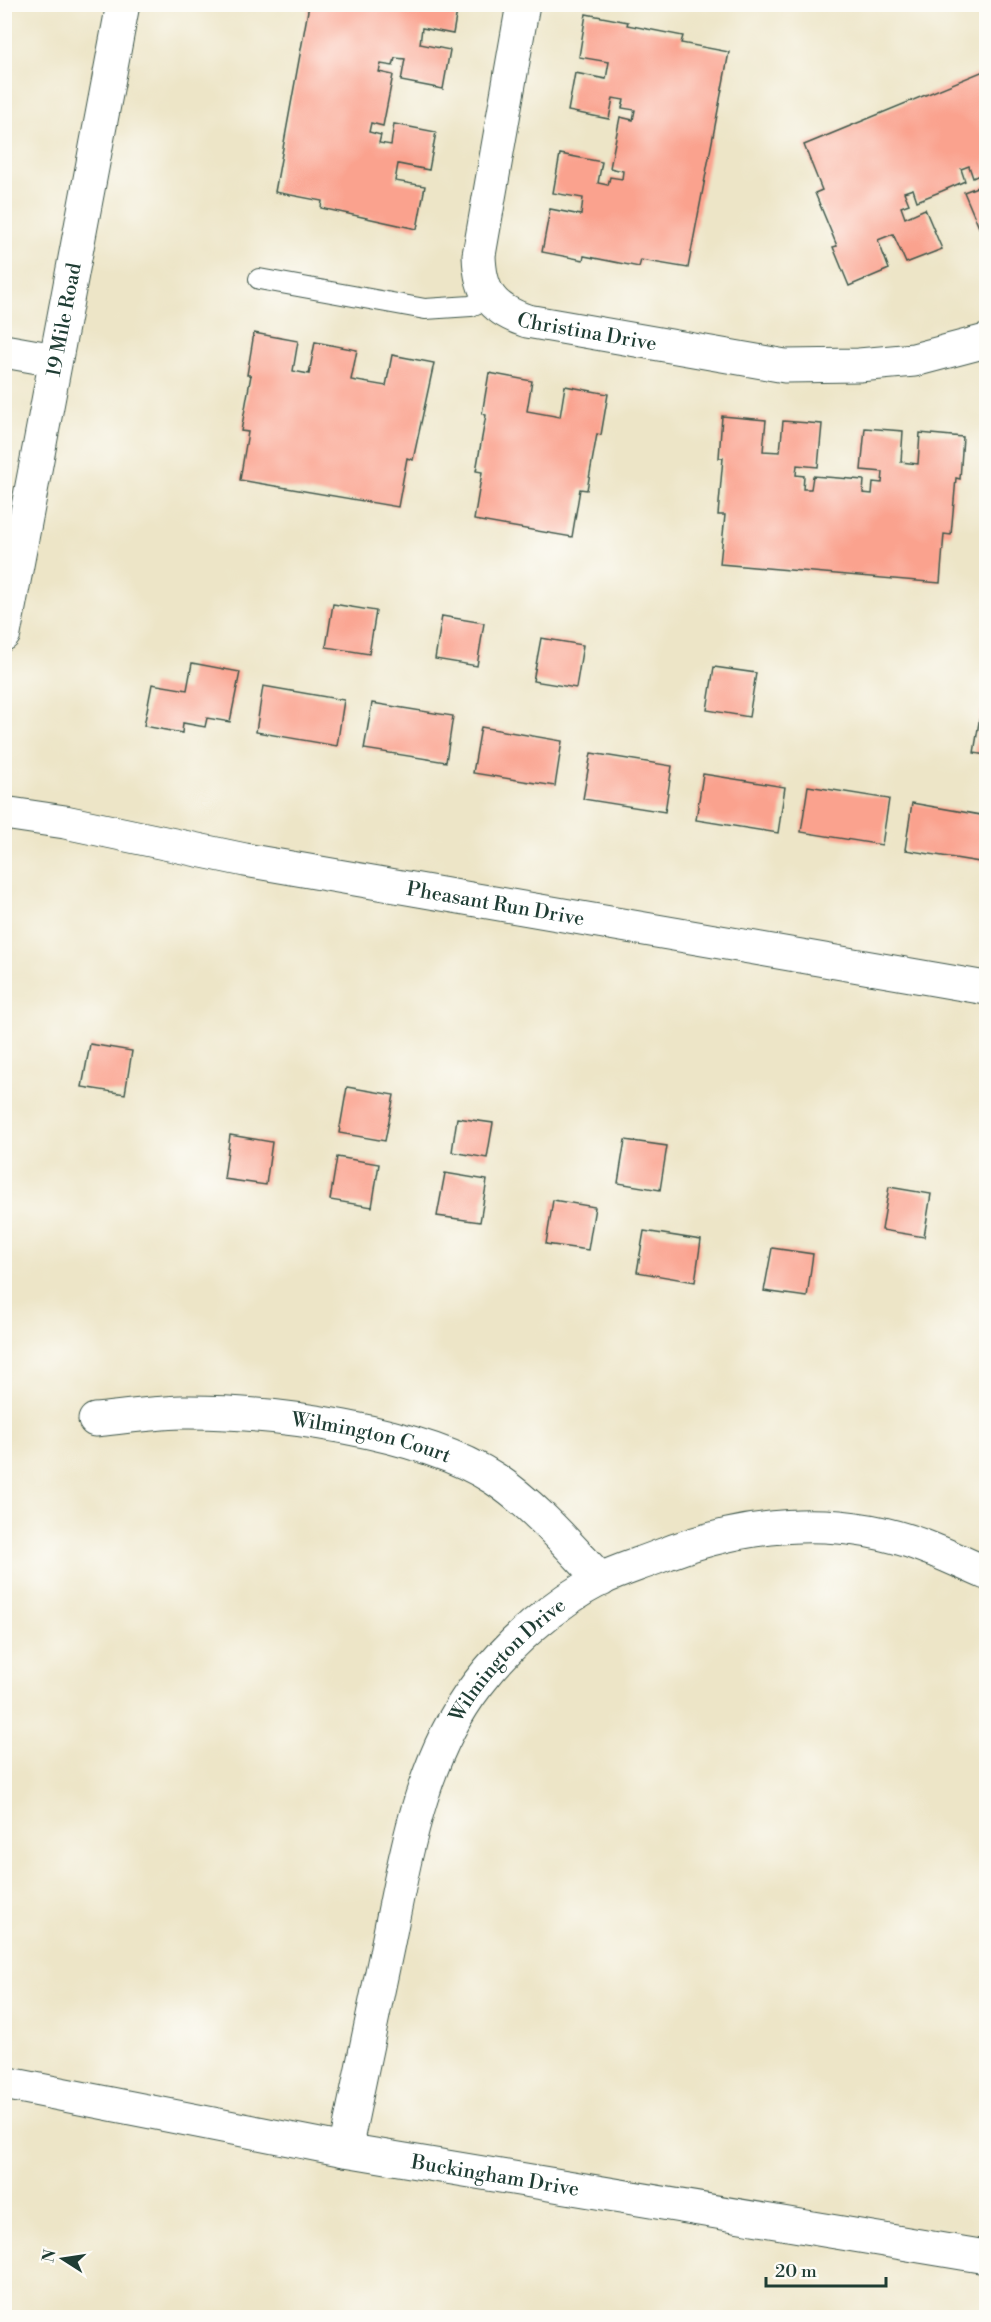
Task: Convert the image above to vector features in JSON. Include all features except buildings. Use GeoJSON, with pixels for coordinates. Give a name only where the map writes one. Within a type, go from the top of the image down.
{"type":"FeatureCollection","features":[{"type":"Feature","properties":{"kind":"street","name":"19 Mile Road"},"geometry":{"type":"LineString","coordinates":[[4,634],[123,4]]}},
{"type":"Feature","properties":{"kind":"street"},"geometry":{"type":"LineString","coordinates":[[489,298],[479,277],[478,255],[523,4]]}},
{"type":"Feature","properties":{"kind":"street","name":"Christina Drive"},"geometry":{"type":"LineString","coordinates":[[489,298],[506,314],[527,321],[785,366],[860,365],[914,360],[987,341]]}},
{"type":"Feature","properties":{"kind":"street"},"geometry":{"type":"LineString","coordinates":[[4,351],[55,360]]}},
{"type":"Feature","properties":{"kind":"street","name":"Pheasant Run Drive"},"geometry":{"type":"LineString","coordinates":[[4,813],[65,822],[245,860],[987,988]]}},
{"type":"Feature","properties":{"kind":"street","name":"Wilmington Court"},"geometry":{"type":"LineString","coordinates":[[95,1420],[181,1412],[260,1415],[361,1430],[434,1450],[494,1479],[539,1514],[601,1580]]}},
{"type":"Feature","properties":{"kind":"street","name":"Wilmington Drive"},"geometry":{"type":"LineString","coordinates":[[345,2150],[401,1880],[433,1765],[448,1733],[476,1685],[515,1642],[549,1613],[601,1580],[689,1544],[756,1528],[819,1524],[871,1533],[921,1545],[987,1573]]}},
{"type":"Feature","properties":{"kind":"street","name":"Buckingham Drive"},"geometry":{"type":"LineString","coordinates":[[4,2083],[345,2150],[987,2258]]}},
{"type":"Feature","properties":{"kind":"lane"},"geometry":{"type":"LineString","coordinates":[[259,279],[425,309],[471,306],[489,298]]}}]}
